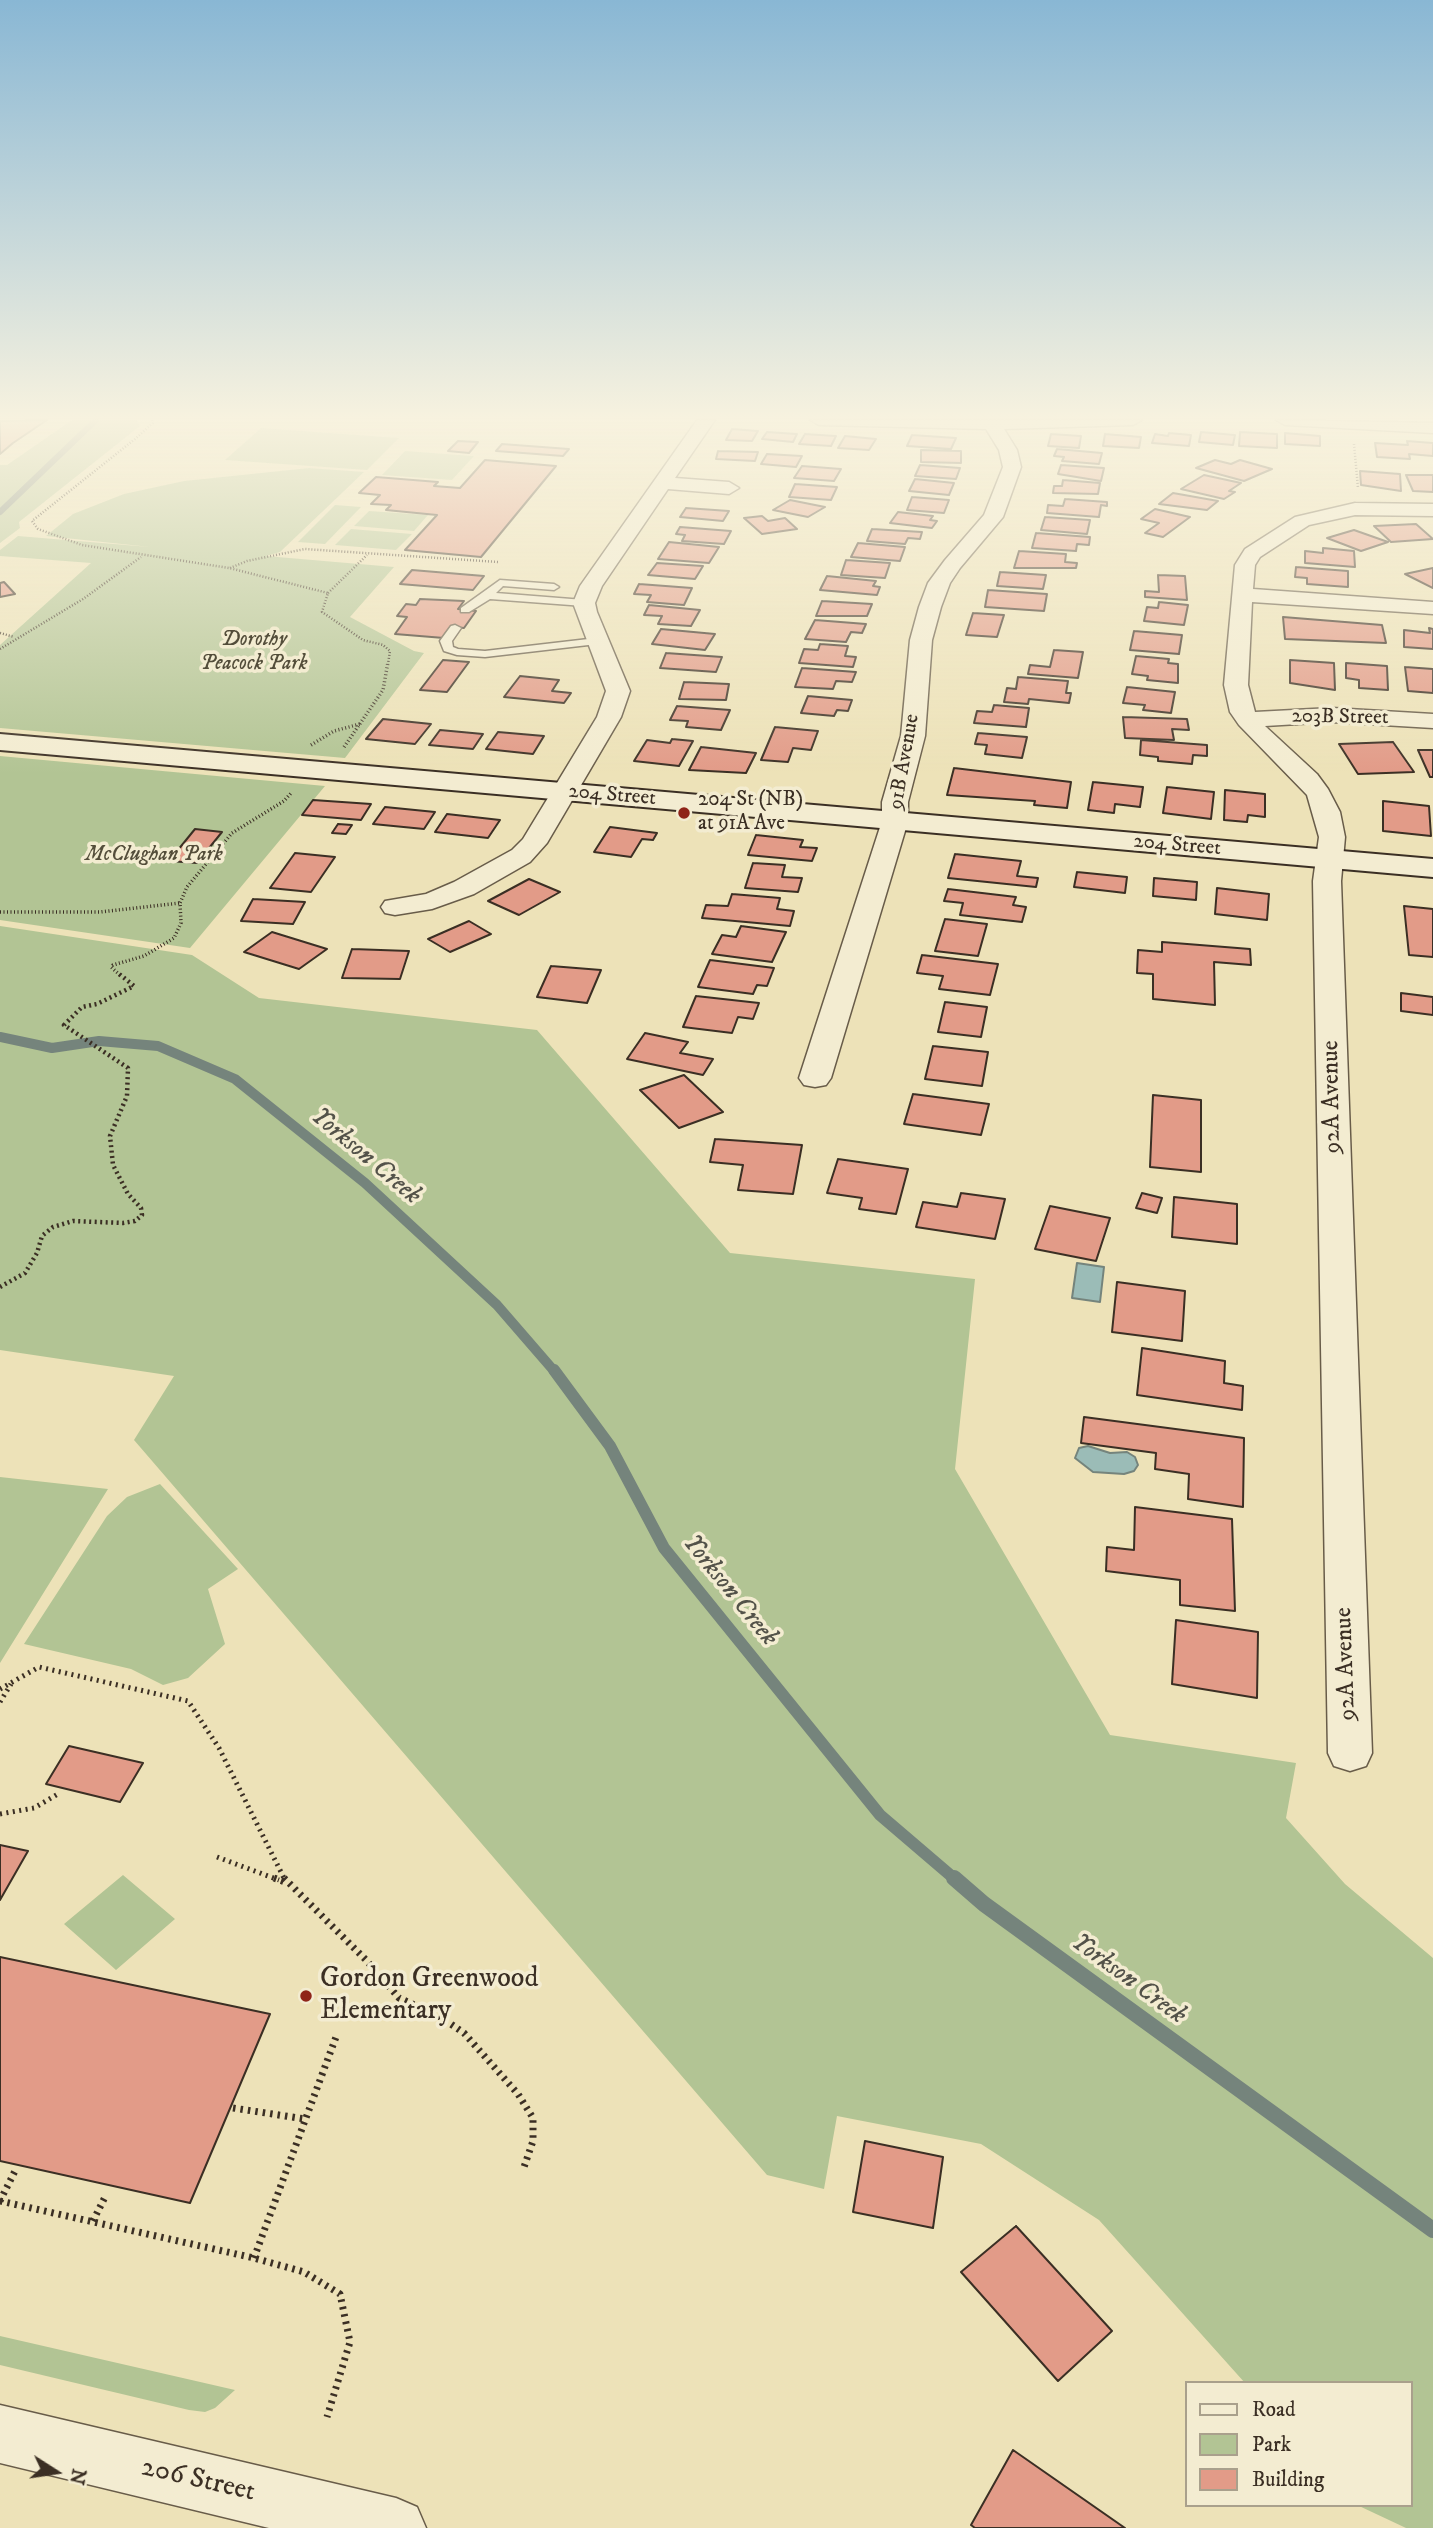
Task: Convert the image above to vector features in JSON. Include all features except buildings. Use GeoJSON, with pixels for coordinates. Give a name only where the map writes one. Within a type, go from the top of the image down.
{"type":"FeatureCollection","features":[{"type":"Feature","properties":{"kind":"street"},"geometry":{"type":"LineString","coordinates":[[395,907],[442,896],[521,856],[534,843],[566,792],[610,717],[618,691],[584,603],[591,586],[624,538]]}},
{"type":"Feature","properties":{"kind":"street","name":"91B Avenue"},"geometry":{"type":"LineString","coordinates":[[815,1078],[895,821],[895,802],[913,736],[922,640],[930,607],[939,583],[975,538]]}},
{"type":"Feature","properties":{"kind":"street","name":"92A Avenue"},"geometry":{"type":"LineString","coordinates":[[1274,538],[1252,553],[1245,565],[1236,685],[1242,712],[1247,720],[1262,738],[1308,779],[1319,794],[1328,812],[1332,837],[1327,881],[1350,1753]]}},
{"type":"Feature","properties":{"kind":"street"},"geometry":{"type":"LineString","coordinates":[[1242,595],[1433,608]]}},
{"type":"Feature","properties":{"kind":"street","name":"203B Street"},"geometry":{"type":"LineString","coordinates":[[1247,720],[1332,715],[1433,721]]}},
{"type":"Feature","properties":{"kind":"street","name":"204 Street"},"geometry":{"type":"LineString","coordinates":[[0,742],[1433,868]]}},
{"type":"Feature","properties":{"kind":"street","name":"206 Street"},"geometry":{"type":"LineString","coordinates":[[0,2434],[396,2528]]}},
{"type":"Feature","properties":{"kind":"lane"},"geometry":{"type":"LineString","coordinates":[[465,610],[488,596],[499,583],[554,587]]}},
{"type":"Feature","properties":{"kind":"lane"},"geometry":{"type":"LineString","coordinates":[[488,596],[584,603]]}},
{"type":"Feature","properties":{"kind":"lane"},"geometry":{"type":"LineString","coordinates":[[455,628],[446,641],[449,649],[457,652],[503,652],[597,641]]}},
{"type":"Feature","properties":{"kind":"path"},"geometry":{"type":"LineString","coordinates":[[63,538],[82,545],[141,556],[229,568],[328,593]]}},
{"type":"Feature","properties":{"kind":"path"},"geometry":{"type":"LineString","coordinates":[[229,568],[247,561],[305,549],[507,562]]}},
{"type":"Feature","properties":{"kind":"path"},"geometry":{"type":"LineString","coordinates":[[338,755],[383,690],[390,651],[383,645],[363,640],[322,612],[328,593],[367,555]]}},
{"type":"Feature","properties":{"kind":"path"},"geometry":{"type":"LineString","coordinates":[[0,649],[15,637],[83,599],[141,556]]}},
{"type":"Feature","properties":{"kind":"path"},"geometry":{"type":"LineString","coordinates":[[0,634],[15,637]]}},
{"type":"Feature","properties":{"kind":"path"},"geometry":{"type":"LineString","coordinates":[[306,748],[334,731],[360,724]]}},
{"type":"Feature","properties":{"kind":"path"},"geometry":{"type":"LineString","coordinates":[[0,1287],[25,1273],[37,1253],[42,1236],[53,1227],[73,1221],[123,1223],[135,1221],[142,1215],[141,1208],[128,1194],[113,1165],[110,1136],[127,1096],[128,1068],[64,1025],[71,1015],[82,1007],[97,1004],[134,986],[111,967],[144,956],[174,938],[181,923],[180,903],[187,887],[232,833],[284,802],[297,788]]}},
{"type":"Feature","properties":{"kind":"path"},"geometry":{"type":"LineString","coordinates":[[0,912],[100,912],[180,903]]}},
{"type":"Feature","properties":{"kind":"path"},"geometry":{"type":"LineString","coordinates":[[0,1689],[39,1667],[188,1701],[219,1748],[286,1882],[366,1960],[399,1998],[439,2016],[464,2033],[493,2063],[533,2118],[533,2141],[523,2170]]}},
{"type":"Feature","properties":{"kind":"path"},"geometry":{"type":"LineString","coordinates":[[0,1702],[12,1683]]}},
{"type":"Feature","properties":{"kind":"path"},"geometry":{"type":"LineString","coordinates":[[0,1814],[34,1808],[58,1794]]}},
{"type":"Feature","properties":{"kind":"path"},"geometry":{"type":"LineString","coordinates":[[217,1857],[286,1882]]}},
{"type":"Feature","properties":{"kind":"path"},"geometry":{"type":"LineString","coordinates":[[254,2258],[336,2037]]}},
{"type":"Feature","properties":{"kind":"path"},"geometry":{"type":"LineString","coordinates":[[233,2108],[305,2119]]}},
{"type":"Feature","properties":{"kind":"path"},"geometry":{"type":"LineString","coordinates":[[16,2169],[0,2201],[254,2258],[304,2272],[340,2294],[350,2342],[327,2417]]}},
{"type":"Feature","properties":{"kind":"path"},"geometry":{"type":"LineString","coordinates":[[93,2221],[106,2195]]}},
{"type":"Feature","properties":{"kind":"green space","name":"Dorothy Peacock Park"},"geometry":{"type":"Polygon","coordinates":[[[15,538],[150,547],[65,538],[295,538],[280,552],[266,556],[394,567],[350,617],[414,651],[424,653],[345,758],[0,728],[0,645],[91,563],[0,556],[0,550],[15,538]]]}},
{"type":"Feature","properties":{"kind":"green space"},"geometry":{"type":"Polygon","coordinates":[[[302,538],[331,538],[325,544],[298,542],[302,538]]]}},
{"type":"Feature","properties":{"kind":"green space"},"geometry":{"type":"Polygon","coordinates":[[[342,538],[408,538],[396,550],[335,545],[342,538]]]}},
{"type":"Feature","properties":{"kind":"green space","name":"McClughan Park"},"geometry":{"type":"Polygon","coordinates":[[[0,756],[325,786],[190,948],[0,920],[0,756]]]}},
{"type":"Feature","properties":{"kind":"green space"},"geometry":{"type":"Polygon","coordinates":[[[0,926],[192,955],[259,998],[537,1030],[730,1253],[975,1279],[955,1469],[1110,1735],[1296,1763],[1286,1818],[1345,1884],[1433,1958],[1433,2528],[1406,2528],[1361,2507],[1412,2507],[1412,2381],[1243,2381],[1099,2220],[981,2144],[837,2116],[824,2189],[767,2175],[134,1440],[174,1376],[0,1350],[0,926]]]}},
{"type":"Feature","properties":{"kind":"green space"},"geometry":{"type":"Polygon","coordinates":[[[0,1477],[108,1489],[0,1663],[0,1477]]]}},
{"type":"Feature","properties":{"kind":"green space"},"geometry":{"type":"Polygon","coordinates":[[[160,1484],[238,1569],[208,1589],[225,1644],[188,1678],[163,1685],[131,1669],[24,1644],[107,1516],[127,1497],[160,1484]]]}},
{"type":"Feature","properties":{"kind":"green space"},"geometry":{"type":"Polygon","coordinates":[[[123,1875],[175,1919],[116,1970],[64,1924],[123,1875]]]}},
{"type":"Feature","properties":{"kind":"green space"},"geometry":{"type":"Polygon","coordinates":[[[0,2336],[235,2390],[215,2408],[205,2412],[189,2410],[0,2365],[0,2336]]]}},
{"type":"Feature","properties":{"kind":"water"},"geometry":{"type":"Polygon","coordinates":[[[1077,1263],[1104,1267],[1100,1302],[1072,1298],[1077,1263]]]}},
{"type":"Feature","properties":{"kind":"water"},"geometry":{"type":"Polygon","coordinates":[[[1088,1446],[1110,1453],[1127,1452],[1135,1457],[1138,1465],[1134,1471],[1124,1474],[1093,1472],[1075,1458],[1079,1448],[1088,1446]]]}},
{"type":"Feature","properties":{"kind":"waterway","name":"Yorkson Creek"},"geometry":{"type":"LineString","coordinates":[[0,1037],[52,1048],[99,1041],[158,1046],[235,1079],[365,1183],[497,1305],[555,1372]]}},
{"type":"Feature","properties":{"kind":"waterway","name":"Yorkson Creek"},"geometry":{"type":"LineString","coordinates":[[554,1370],[610,1446],[664,1548],[880,1815],[956,1880]]}},
{"type":"Feature","properties":{"kind":"waterway","name":"Yorkson Creek"},"geometry":{"type":"LineString","coordinates":[[954,1878],[984,1904],[1433,2230]]}},
{"type":"Feature","properties":{"kind":"place","name":"204 St (NB) at 91A Ave"},"geometry":{"type":"Point","coordinates":[684,813]}},
{"type":"Feature","properties":{"kind":"place","name":"Gordon Greenwood Elementary"},"geometry":{"type":"Point","coordinates":[306,1996]}}]}
